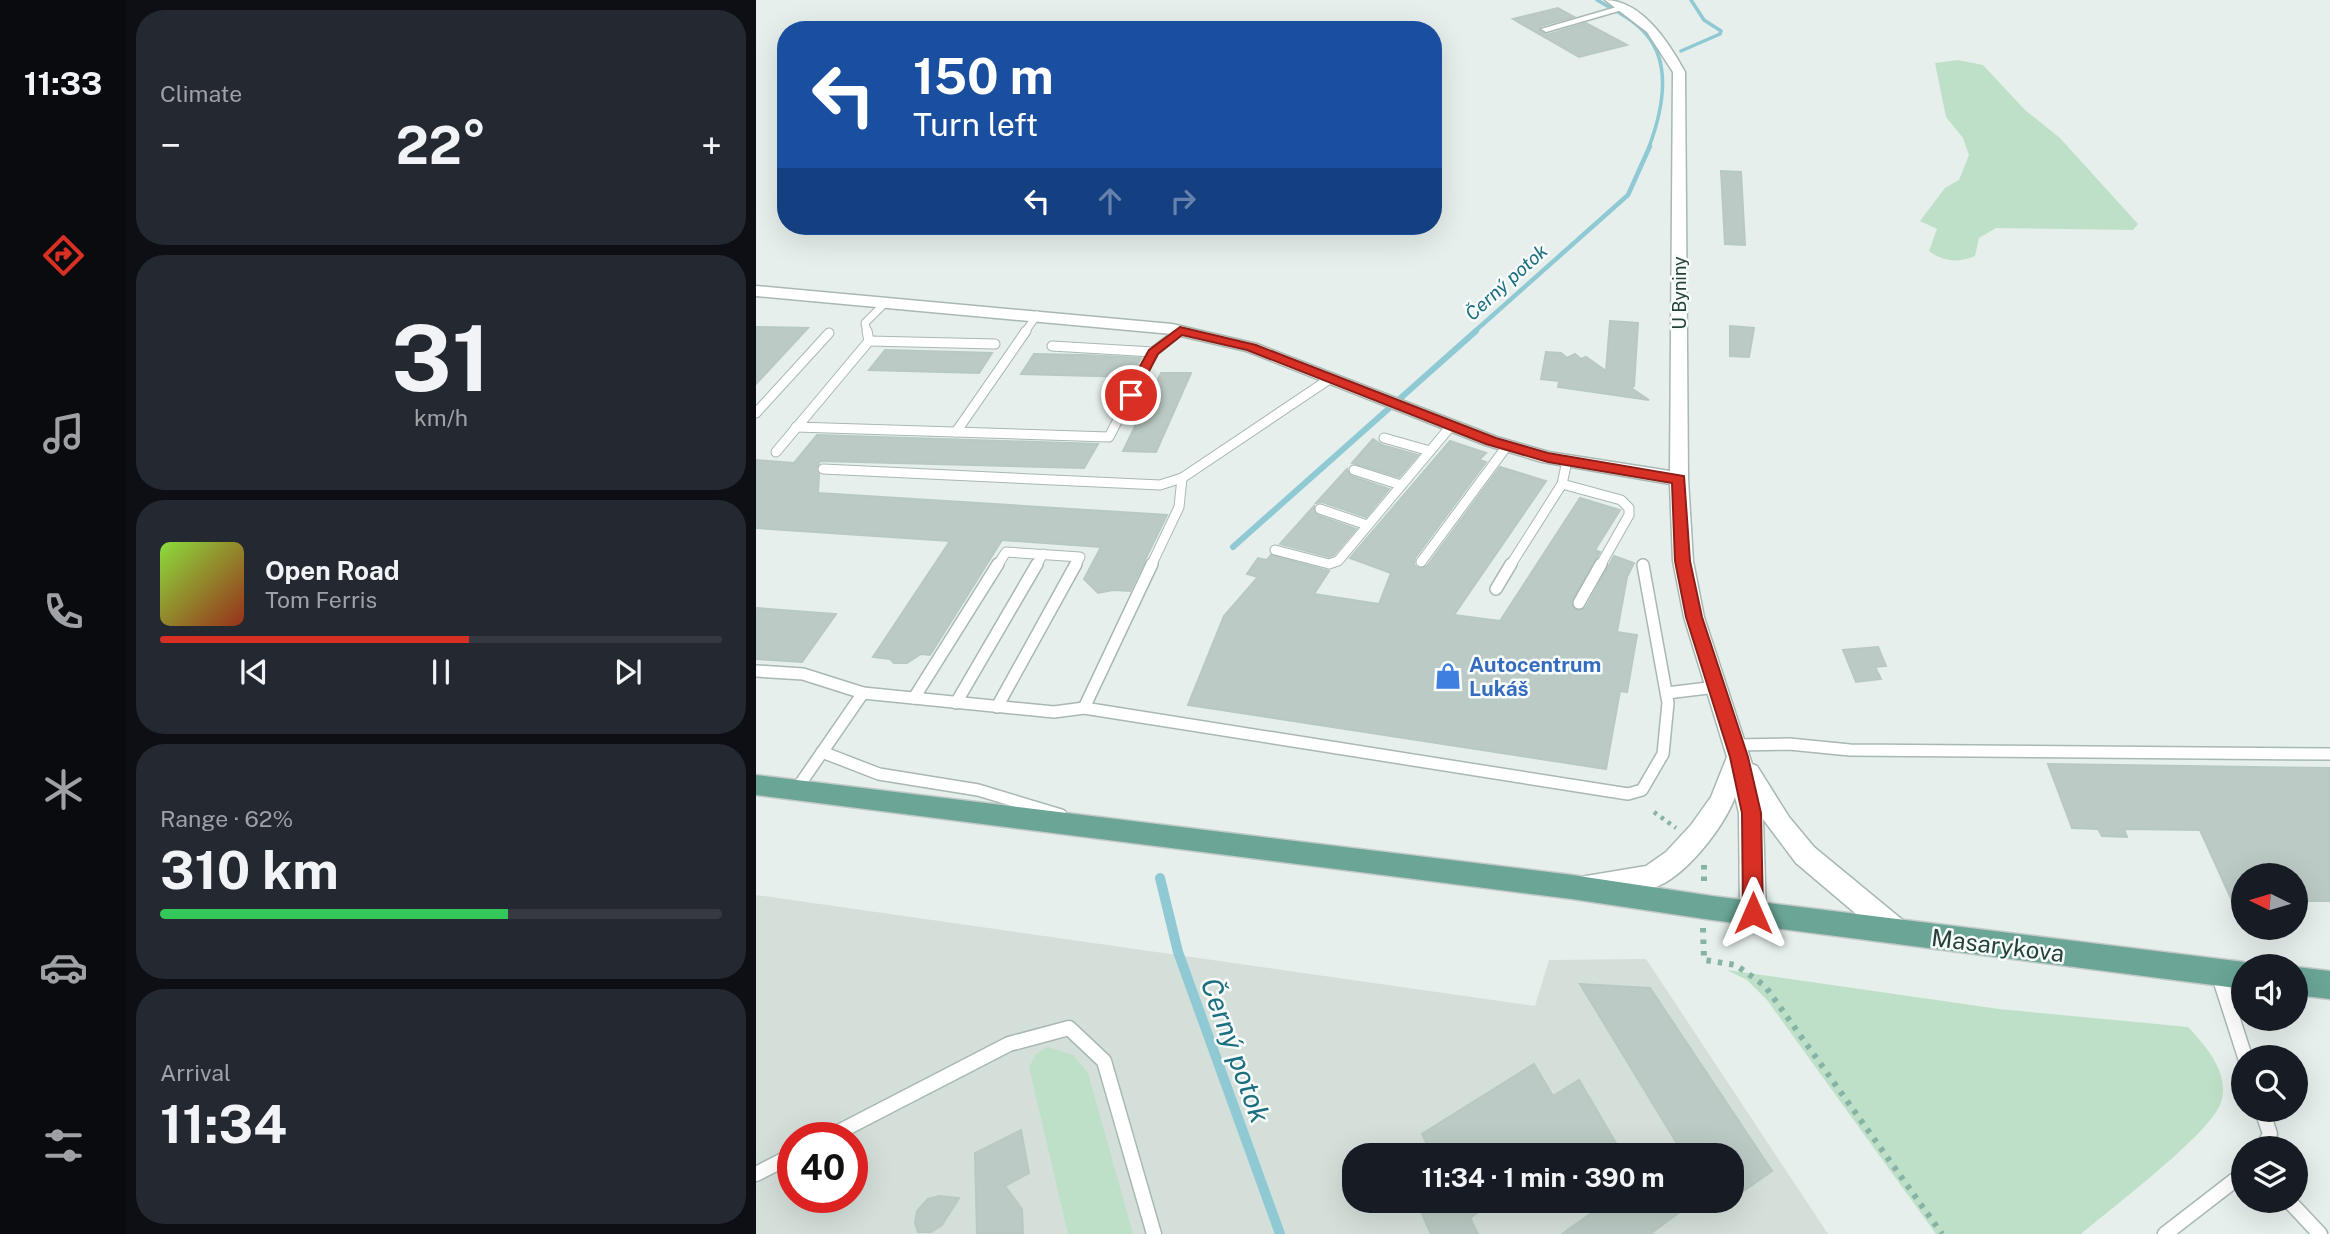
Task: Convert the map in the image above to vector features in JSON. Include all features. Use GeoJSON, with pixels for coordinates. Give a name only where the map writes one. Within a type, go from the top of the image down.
{"type":"FeatureCollection","features":[{"type":"Feature","properties":{"kind":"main road","name":"Masarykova"},"geometry":{"type":"LineString","coordinates":[[756,785],[1572,887],[1703,907],[2231,975]]}},
{"type":"Feature","properties":{"kind":"main road"},"geometry":{"type":"LineString","coordinates":[[2308,982],[2330,985]]}},
{"type":"Feature","properties":{"kind":"street","name":"U Byniny"},"geometry":{"type":"LineString","coordinates":[[1609,6],[1622,8],[1664,43],[1679,72],[1679,479],[1683,561],[1694,617],[1737,751]]}},
{"type":"Feature","properties":{"kind":"street"},"geometry":{"type":"LineString","coordinates":[[1546,29],[1609,6]]}},
{"type":"Feature","properties":{"kind":"street"},"geometry":{"type":"LineString","coordinates":[[756,291],[1037,315],[1180,331],[1251,347],[1507,446],[1567,461],[1679,479]]}},
{"type":"Feature","properties":{"kind":"street"},"geometry":{"type":"LineString","coordinates":[[1572,887],[1651,877],[1675,860],[1700,833],[1721,803],[1737,751]]}},
{"type":"Feature","properties":{"kind":"street"},"geometry":{"type":"LineString","coordinates":[[1737,751],[1751,813],[1753,913]]}},
{"type":"Feature","properties":{"kind":"street"},"geometry":{"type":"LineString","coordinates":[[1737,751],[1780,825],[1805,855],[1896,931]]}},
{"type":"Feature","properties":{"kind":"lane"},"geometry":{"type":"LineString","coordinates":[[869,341],[865,323],[886,302]]}},
{"type":"Feature","properties":{"kind":"lane"},"geometry":{"type":"LineString","coordinates":[[956,432],[1037,315]]}},
{"type":"Feature","properties":{"kind":"lane"},"geometry":{"type":"LineString","coordinates":[[796,428],[1109,437],[1153,352],[1180,331]]}},
{"type":"Feature","properties":{"kind":"lane"},"geometry":{"type":"LineString","coordinates":[[756,413],[829,333]]}},
{"type":"Feature","properties":{"kind":"lane"},"geometry":{"type":"LineString","coordinates":[[869,341],[995,344]]}},
{"type":"Feature","properties":{"kind":"lane"},"geometry":{"type":"LineString","coordinates":[[776,452],[869,341]]}},
{"type":"Feature","properties":{"kind":"lane"},"geometry":{"type":"LineString","coordinates":[[1052,346],[1153,352]]}},
{"type":"Feature","properties":{"kind":"lane"},"geometry":{"type":"LineString","coordinates":[[823,469],[1160,485],[1182,478],[1331,378]]}},
{"type":"Feature","properties":{"kind":"lane"},"geometry":{"type":"LineString","coordinates":[[1275,550],[1329,564],[1338,561],[1451,426]]}},
{"type":"Feature","properties":{"kind":"lane"},"geometry":{"type":"LineString","coordinates":[[1384,438],[1430,451]]}},
{"type":"Feature","properties":{"kind":"lane"},"geometry":{"type":"LineString","coordinates":[[1421,562],[1507,446]]}},
{"type":"Feature","properties":{"kind":"lane"},"geometry":{"type":"LineString","coordinates":[[1496,589],[1562,484],[1567,461]]}},
{"type":"Feature","properties":{"kind":"lane"},"geometry":{"type":"LineString","coordinates":[[1354,470],[1401,485]]}},
{"type":"Feature","properties":{"kind":"lane"},"geometry":{"type":"LineString","coordinates":[[1084,708],[1179,507],[1182,478]]}},
{"type":"Feature","properties":{"kind":"lane"},"geometry":{"type":"LineString","coordinates":[[1562,484],[1621,500],[1629,508],[1629,515],[1580,603]]}},
{"type":"Feature","properties":{"kind":"lane"},"geometry":{"type":"LineString","coordinates":[[1320,509],[1367,525]]}},
{"type":"Feature","properties":{"kind":"lane"},"geometry":{"type":"LineString","coordinates":[[914,698],[1006,552],[1080,557],[997,707]]}},
{"type":"Feature","properties":{"kind":"lane"},"geometry":{"type":"LineString","coordinates":[[956,703],[1043,554]]}},
{"type":"Feature","properties":{"kind":"lane"},"geometry":{"type":"LineString","coordinates":[[756,671],[803,674],[863,693],[1054,712],[1084,708],[1628,794],[1642,790],[1663,754],[1668,703],[1643,565]]}},
{"type":"Feature","properties":{"kind":"lane"},"geometry":{"type":"LineString","coordinates":[[1667,693],[1716,687]]}},
{"type":"Feature","properties":{"kind":"lane"},"geometry":{"type":"LineString","coordinates":[[796,790],[863,693]]}},
{"type":"Feature","properties":{"kind":"lane"},"geometry":{"type":"LineString","coordinates":[[1737,751],[1789,744],[1850,750],[2330,754]]}},
{"type":"Feature","properties":{"kind":"lane"},"geometry":{"type":"LineString","coordinates":[[822,752],[847,766],[868,773],[981,791],[1111,830]]}},
{"type":"Feature","properties":{"kind":"lane"},"geometry":{"type":"LineString","coordinates":[[858,1122],[1009,1044],[1069,1028],[1104,1061],[1154,1234]]}},
{"type":"Feature","properties":{"kind":"lane"},"geometry":{"type":"LineString","coordinates":[[756,1174],[777,1163]]}},
{"type":"Feature","properties":{"kind":"lane"},"geometry":{"type":"LineString","coordinates":[[2165,1234],[2231,1183]]}},
{"type":"Feature","properties":{"kind":"lane"},"geometry":{"type":"LineString","coordinates":[[2300,1213],[2320,1234]]}},
{"type":"Feature","properties":{"kind":"path"},"geometry":{"type":"LineString","coordinates":[[1654,812],[1681,832]]}},
{"type":"Feature","properties":{"kind":"path"},"geometry":{"type":"LineString","coordinates":[[1703,907],[1704,960],[1735,965],[1765,986],[1942,1234]]}},
{"type":"Feature","properties":{"kind":"shaded area"},"geometry":{"type":"Polygon","coordinates":[[[756,895],[1535,1006],[1549,960],[1646,959],[1828,1234],[756,1234],[756,895]]]}},
{"type":"Feature","properties":{"kind":"green space"},"geometry":{"type":"Polygon","coordinates":[[[1958,60],[1983,65],[2025,110],[2060,138],[2138,224],[2133,230],[1996,228],[1979,238],[1975,256],[1957,260],[1945,259],[1929,251],[1937,229],[1920,221],[1945,188],[1959,180],[1969,155],[1963,138],[1946,117],[1935,63],[1958,60]]]}},
{"type":"Feature","properties":{"kind":"green space"},"geometry":{"type":"Polygon","coordinates":[[[1727,970],[1999,1009],[2188,1027],[2215,1061],[2222,1081],[2221,1102],[2214,1115],[2181,1151],[2081,1234],[1936,1234],[1767,1000],[1747,980],[1727,970]]]}},
{"type":"Feature","properties":{"kind":"green space"},"geometry":{"type":"Polygon","coordinates":[[[1048,1047],[1073,1055],[1088,1073],[1133,1234],[1068,1234],[1029,1067],[1036,1054],[1048,1047]]]}},
{"type":"Feature","properties":{"kind":"building"},"geometry":{"type":"Polygon","coordinates":[[[1558,8],[1574,17],[1540,26],[1540,31],[1547,35],[1586,23],[1627,45],[1579,57],[1513,19],[1558,8]]]}},
{"type":"Feature","properties":{"kind":"building"},"geometry":{"type":"Polygon","coordinates":[[[1721,171],[1741,172],[1745,245],[1725,244],[1721,171]]]}},
{"type":"Feature","properties":{"kind":"building"},"geometry":{"type":"Polygon","coordinates":[[[1610,321],[1638,323],[1634,386],[1631,388],[1649,400],[1558,387],[1559,381],[1541,379],[1546,352],[1561,353],[1567,358],[1575,354],[1581,359],[1586,357],[1606,371],[1610,321]]]}},
{"type":"Feature","properties":{"kind":"building"},"geometry":{"type":"Polygon","coordinates":[[[1730,326],[1754,328],[1749,357],[1730,356],[1730,326]]]}},
{"type":"Feature","properties":{"kind":"building"},"geometry":{"type":"Polygon","coordinates":[[[756,327],[808,328],[756,384],[756,327]]]}},
{"type":"Feature","properties":{"kind":"building"},"geometry":{"type":"Polygon","coordinates":[[[885,350],[992,353],[979,373],[869,370],[885,350]]]}},
{"type":"Feature","properties":{"kind":"building"},"geometry":{"type":"Polygon","coordinates":[[[1034,354],[1141,358],[1131,377],[1021,374],[1034,354]]]}},
{"type":"Feature","properties":{"kind":"building"},"geometry":{"type":"Polygon","coordinates":[[[1161,373],[1191,373],[1156,452],[1123,451],[1161,373]]]}},
{"type":"Feature","properties":{"kind":"building"},"geometry":{"type":"Polygon","coordinates":[[[817,435],[1098,444],[1084,468],[820,461],[816,469],[819,475],[818,493],[1167,515],[1130,591],[1098,593],[1084,579],[1101,547],[1002,540],[930,655],[921,654],[907,663],[894,663],[890,659],[873,657],[950,541],[756,528],[756,460],[794,463],[817,435]]]}},
{"type":"Feature","properties":{"kind":"building"},"geometry":{"type":"Polygon","coordinates":[[[1373,439],[1382,445],[1418,455],[1399,477],[1352,463],[1373,439]]]}},
{"type":"Feature","properties":{"kind":"building"},"geometry":{"type":"Polygon","coordinates":[[[1450,441],[1486,453],[1479,460],[1486,462],[1415,558],[1414,564],[1417,568],[1427,566],[1500,467],[1546,481],[1454,615],[1500,621],[1580,498],[1620,510],[1595,550],[1600,552],[1571,602],[1576,610],[1586,608],[1614,556],[1634,563],[1627,577],[1617,632],[1637,635],[1627,692],[1620,691],[1606,769],[1188,705],[1224,616],[1258,577],[1247,574],[1258,558],[1267,560],[1271,555],[1329,571],[1314,594],[1379,604],[1391,573],[1350,558],[1450,441]]]}},
{"type":"Feature","properties":{"kind":"building"},"geometry":{"type":"Polygon","coordinates":[[[1347,469],[1351,476],[1389,489],[1366,517],[1322,502],[1316,503],[1347,469]]]}},
{"type":"Feature","properties":{"kind":"building"},"geometry":{"type":"Polygon","coordinates":[[[1314,506],[1317,515],[1356,529],[1334,555],[1329,557],[1280,544],[1314,506]]]}},
{"type":"Feature","properties":{"kind":"building"},"geometry":{"type":"Polygon","coordinates":[[[756,608],[836,614],[802,662],[756,659],[756,608]]]}},
{"type":"Feature","properties":{"kind":"building"},"geometry":{"type":"Polygon","coordinates":[[[1878,647],[1886,666],[1875,667],[1881,679],[1856,682],[1843,650],[1878,647]]]}},
{"type":"Feature","properties":{"kind":"building"},"geometry":{"type":"Polygon","coordinates":[[[2048,764],[2330,768],[2330,901],[2308,901],[2308,863],[2231,863],[2231,898],[2200,830],[2124,829],[2127,837],[2102,836],[2098,829],[2072,828],[2048,764]]]}},
{"type":"Feature","properties":{"kind":"building"},"geometry":{"type":"Polygon","coordinates":[[[1580,984],[1650,988],[1772,1171],[1744,1191],[1744,1143],[1677,1143],[1580,984]]]}},
{"type":"Feature","properties":{"kind":"building"},"geometry":{"type":"Polygon","coordinates":[[[1534,1064],[1553,1096],[1579,1080],[1616,1143],[1426,1143],[1422,1134],[1534,1064]]]}},
{"type":"Feature","properties":{"kind":"building"},"geometry":{"type":"Polygon","coordinates":[[[1021,1130],[1029,1173],[1005,1186],[1022,1209],[1023,1234],[977,1234],[975,1153],[1021,1130]]]}},
{"type":"Feature","properties":{"kind":"building"},"geometry":{"type":"Polygon","coordinates":[[[939,1196],[959,1198],[942,1225],[931,1232],[918,1232],[915,1223],[917,1211],[928,1199],[939,1196]]]}},
{"type":"Feature","properties":{"kind":"building"},"geometry":{"type":"Polygon","coordinates":[[[1422,1213],[1477,1213],[1470,1218],[1478,1234],[1431,1234],[1422,1213]]]}},
{"type":"Feature","properties":{"kind":"building"},"geometry":{"type":"Polygon","coordinates":[[[1592,1213],[1678,1213],[1650,1234],[1562,1234],[1592,1213]]]}},
{"type":"Feature","properties":{"kind":"waterway","name":"Černý potok"},"geometry":{"type":"LineString","coordinates":[[1597,0],[1641,29],[1654,46],[1660,60],[1661,104],[1649,147]]}},
{"type":"Feature","properties":{"kind":"waterway"},"geometry":{"type":"LineString","coordinates":[[1681,51],[1720,34],[1721,31],[1704,20],[1691,0]]}},
{"type":"Feature","properties":{"kind":"waterway","name":"Černý potok"},"geometry":{"type":"LineString","coordinates":[[1474,332],[1628,195],[1650,146]]}},
{"type":"Feature","properties":{"kind":"waterway","name":"Černý potok"},"geometry":{"type":"LineString","coordinates":[[1233,547],[1476,331]]}},
{"type":"Feature","properties":{"kind":"waterway","name":"Černý potok"},"geometry":{"type":"LineString","coordinates":[[1160,878],[1178,952],[1280,1234]]}},
{"type":"Feature","properties":{"kind":"place","name":"Autocentrum Lukáš"},"geometry":{"type":"Point","coordinates":[1448,676]}},
{"type":"Feature","properties":{"kind":"route"},"geometry":{"type":"LineString","coordinates":[[1131,395],[1153,352],[1180,331],[1251,347],[1491,441],[1548,458],[1679,479],[1683,561],[1694,617],[1739,757],[1751,813],[1753,913]]}}]}
